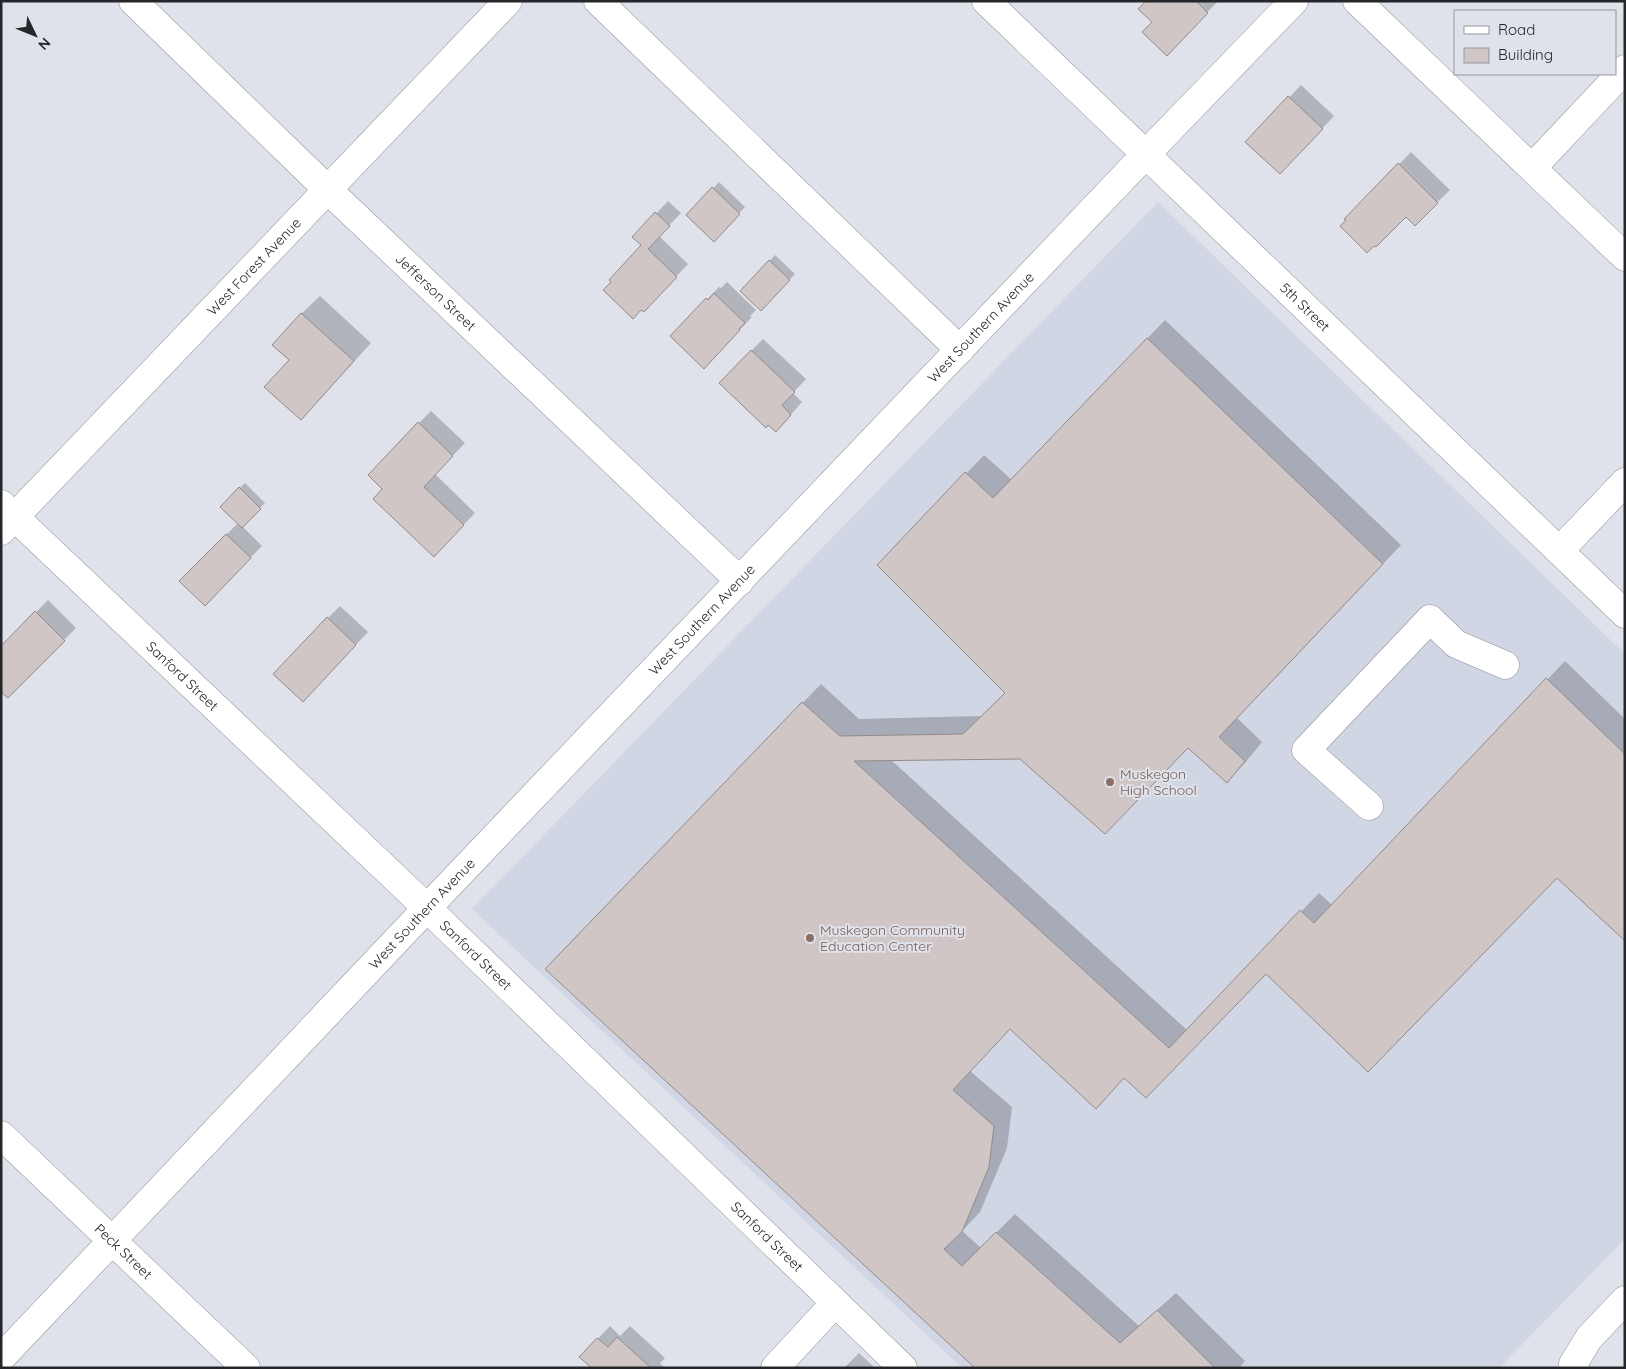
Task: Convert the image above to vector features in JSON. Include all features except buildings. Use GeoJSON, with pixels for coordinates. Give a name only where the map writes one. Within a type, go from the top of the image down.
{"type":"FeatureCollection","features":[{"type":"Feature","properties":{"kind":"street","name":"Jefferson Street"},"geometry":{"type":"LineString","coordinates":[[133,1],[327,189],[740,581]]}},
{"type":"Feature","properties":{"kind":"street","name":"West Forest Avenue"},"geometry":{"type":"LineString","coordinates":[[6,517],[508,1]]}},
{"type":"Feature","properties":{"kind":"street"},"geometry":{"type":"LineString","coordinates":[[598,1],[960,350]]}},
{"type":"Feature","properties":{"kind":"street","name":"5th Street"},"geometry":{"type":"LineString","coordinates":[[986,1],[1625,614]]}},
{"type":"Feature","properties":{"kind":"street","name":"West Southern Avenue"},"geometry":{"type":"LineString","coordinates":[[1,1358],[427,908],[1294,1]]}},
{"type":"Feature","properties":{"kind":"street"},"geometry":{"type":"LineString","coordinates":[[1357,1],[1625,257]]}},
{"type":"Feature","properties":{"kind":"street"},"geometry":{"type":"LineString","coordinates":[[1532,168],[1625,69]]}},
{"type":"Feature","properties":{"kind":"street"},"geometry":{"type":"LineString","coordinates":[[1559,551],[1625,482]]}},
{"type":"Feature","properties":{"kind":"street","name":"Sanford Street"},"geometry":{"type":"LineString","coordinates":[[6,517],[427,908],[903,1368]]}},
{"type":"Feature","properties":{"kind":"street"},"geometry":{"type":"LineString","coordinates":[[1369,806],[1306,750],[1430,619],[1456,644],[1505,665]]}},
{"type":"Feature","properties":{"kind":"street","name":"Peck Street"},"geometry":{"type":"LineString","coordinates":[[1,1135],[246,1368]]}},
{"type":"Feature","properties":{"kind":"street"},"geometry":{"type":"LineString","coordinates":[[1574,1366],[1589,1338],[1625,1300]]}},
{"type":"Feature","properties":{"kind":"street"},"geometry":{"type":"LineString","coordinates":[[775,1368],[835,1303]]}},
{"type":"Feature","properties":{"kind":"shaded area","name":"Muskegon High School"},"geometry":{"type":"Polygon","coordinates":[[[1158,202],[1625,654],[1625,1239],[1501,1366],[1502,1368],[962,1368],[472,909],[1158,202]]]}},
{"type":"Feature","properties":{"kind":"place","name":"Muskegon High School"},"geometry":{"type":"Point","coordinates":[1110,782]}},
{"type":"Feature","properties":{"kind":"place","name":"Muskegon Community Education Center"},"geometry":{"type":"Point","coordinates":[810,938]}}]}
